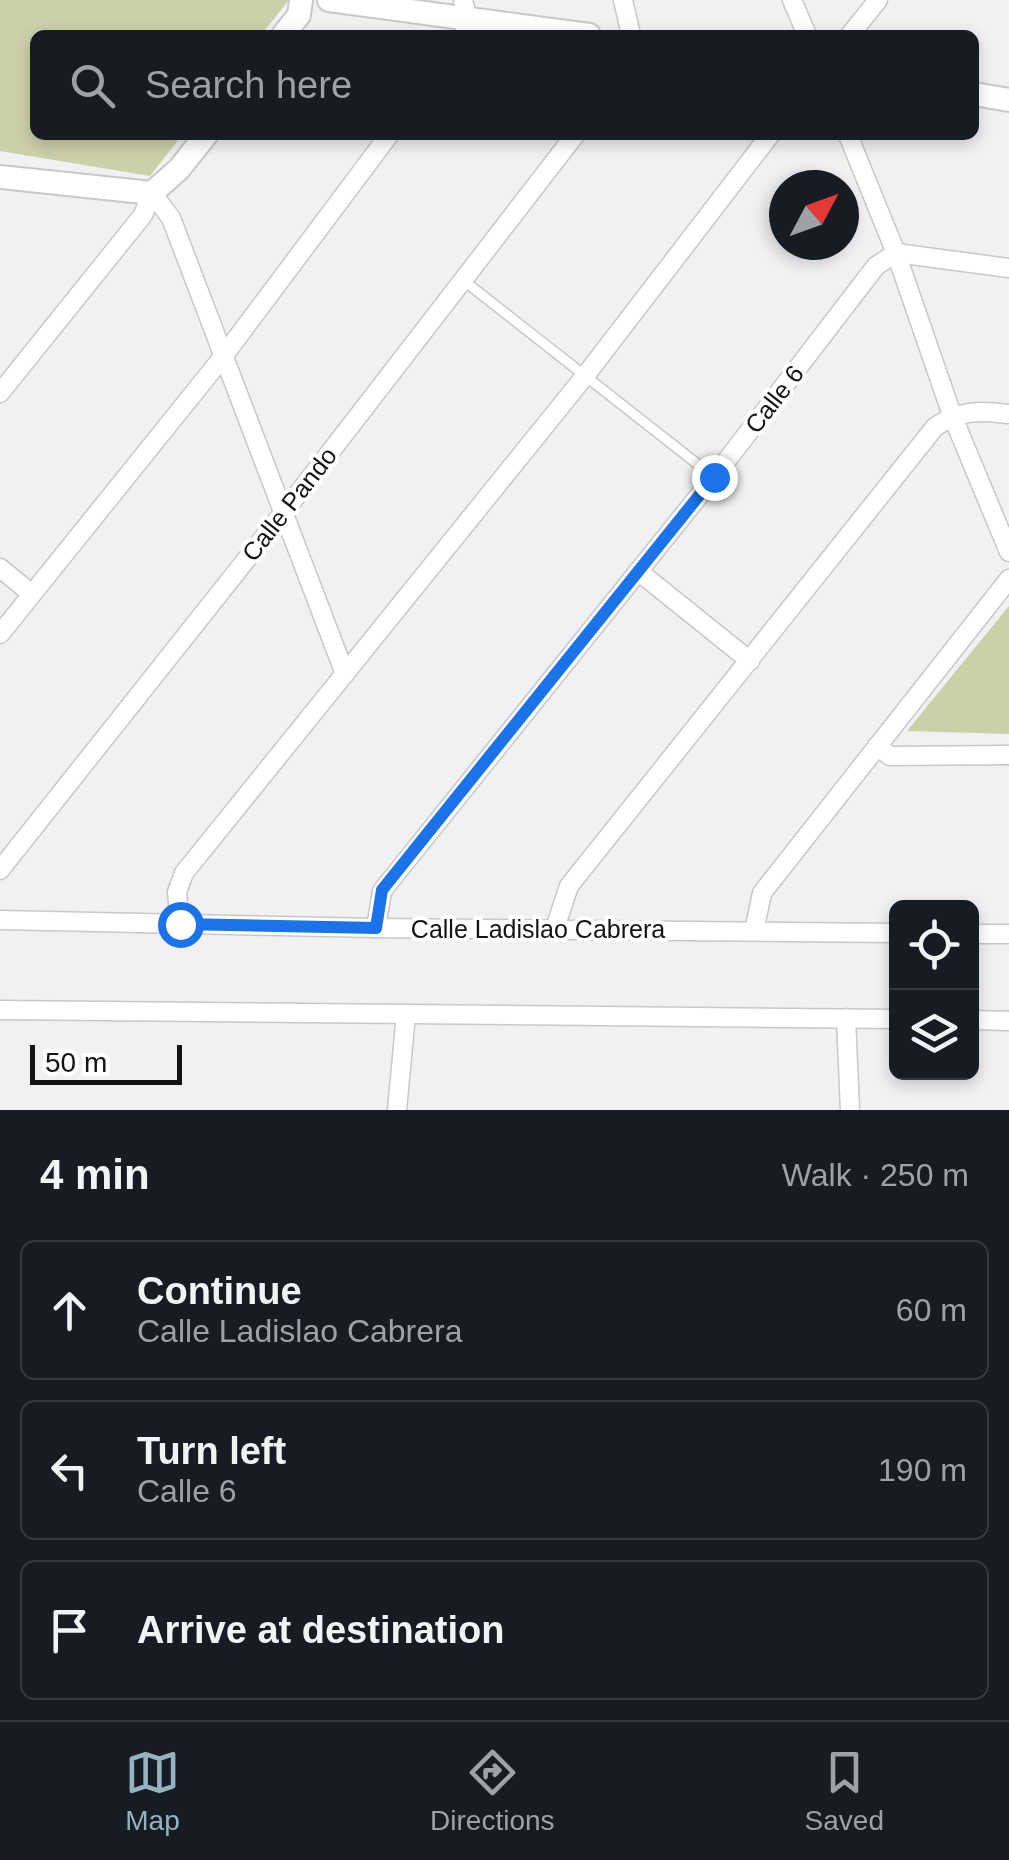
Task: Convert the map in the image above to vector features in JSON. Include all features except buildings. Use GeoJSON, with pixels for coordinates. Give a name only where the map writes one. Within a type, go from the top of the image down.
{"type":"FeatureCollection","features":[{"type":"Feature","properties":{"kind":"street"},"geometry":{"type":"LineString","coordinates":[[287,30],[298,15],[301,0]]}},
{"type":"Feature","properties":{"kind":"street"},"geometry":{"type":"LineString","coordinates":[[329,0],[555,30]]}},
{"type":"Feature","properties":{"kind":"street"},"geometry":{"type":"LineString","coordinates":[[623,0],[630,30]]}},
{"type":"Feature","properties":{"kind":"street"},"geometry":{"type":"LineString","coordinates":[[792,0],[805,30]]}},
{"type":"Feature","properties":{"kind":"street"},"geometry":{"type":"LineString","coordinates":[[854,30],[878,0]]}},
{"type":"Feature","properties":{"kind":"street"},"geometry":{"type":"LineString","coordinates":[[979,95],[1009,100]]}},
{"type":"Feature","properties":{"kind":"street"},"geometry":{"type":"LineString","coordinates":[[0,393],[142,215],[152,193],[180,170],[202,140]]}},
{"type":"Feature","properties":{"kind":"street"},"geometry":{"type":"LineString","coordinates":[[0,634],[222,358],[385,140]]}},
{"type":"Feature","properties":{"kind":"street","name":"Calle Pando"},"geometry":{"type":"LineString","coordinates":[[0,870],[284,512],[571,140]]}},
{"type":"Feature","properties":{"kind":"street"},"geometry":{"type":"LineString","coordinates":[[180,924],[177,892],[184,873],[585,376],[766,140]]}},
{"type":"Feature","properties":{"kind":"street"},"geometry":{"type":"LineString","coordinates":[[850,140],[896,252],[952,416],[1009,552]]}},
{"type":"Feature","properties":{"kind":"street"},"geometry":{"type":"LineString","coordinates":[[0,178],[152,193],[171,218],[345,674]]}},
{"type":"Feature","properties":{"kind":"street"},"geometry":{"type":"LineString","coordinates":[[896,252],[1009,268]]}},
{"type":"Feature","properties":{"kind":"street","name":"Calle 6"},"geometry":{"type":"LineString","coordinates":[[376,928],[382,890],[714,477],[876,266],[896,252]]}},
{"type":"Feature","properties":{"kind":"street"},"geometry":{"type":"LineString","coordinates":[[555,928],[569,886],[935,427],[952,416],[977,410],[1009,414]]}},
{"type":"Feature","properties":{"kind":"street"},"geometry":{"type":"LineString","coordinates":[[0,568],[32,594]]}},
{"type":"Feature","properties":{"kind":"street"},"geometry":{"type":"LineString","coordinates":[[638,571],[750,661]]}},
{"type":"Feature","properties":{"kind":"street"},"geometry":{"type":"LineString","coordinates":[[754,932],[762,893],[1009,579]]}},
{"type":"Feature","properties":{"kind":"street"},"geometry":{"type":"LineString","coordinates":[[877,746],[890,756],[1009,755]]}},
{"type":"Feature","properties":{"kind":"street","name":"Calle Ladislao Cabrera"},"geometry":{"type":"LineString","coordinates":[[0,920],[889,933]]}},
{"type":"Feature","properties":{"kind":"street"},"geometry":{"type":"LineString","coordinates":[[979,934],[1009,934]]}},
{"type":"Feature","properties":{"kind":"street"},"geometry":{"type":"LineString","coordinates":[[0,1010],[889,1018]]}},
{"type":"Feature","properties":{"kind":"street"},"geometry":{"type":"LineString","coordinates":[[397,1110],[406,1014]]}},
{"type":"Feature","properties":{"kind":"street"},"geometry":{"type":"LineString","coordinates":[[846,1018],[850,1110]]}},
{"type":"Feature","properties":{"kind":"street"},"geometry":{"type":"LineString","coordinates":[[979,1020],[1009,1020]]}},
{"type":"Feature","properties":{"kind":"lane"},"geometry":{"type":"LineString","coordinates":[[463,280],[714,477]]}},
{"type":"Feature","properties":{"kind":"green space"},"geometry":{"type":"Polygon","coordinates":[[[0,0],[289,0],[265,30],[30,30],[30,140],[178,140],[150,176],[0,151],[0,0]]]}},
{"type":"Feature","properties":{"kind":"green space"},"geometry":{"type":"Polygon","coordinates":[[[1009,606],[1009,734],[907,731],[1009,606]]]}},
{"type":"Feature","properties":{"kind":"route"},"geometry":{"type":"LineString","coordinates":[[180,924],[376,928],[382,890],[714,477]]}}]}
